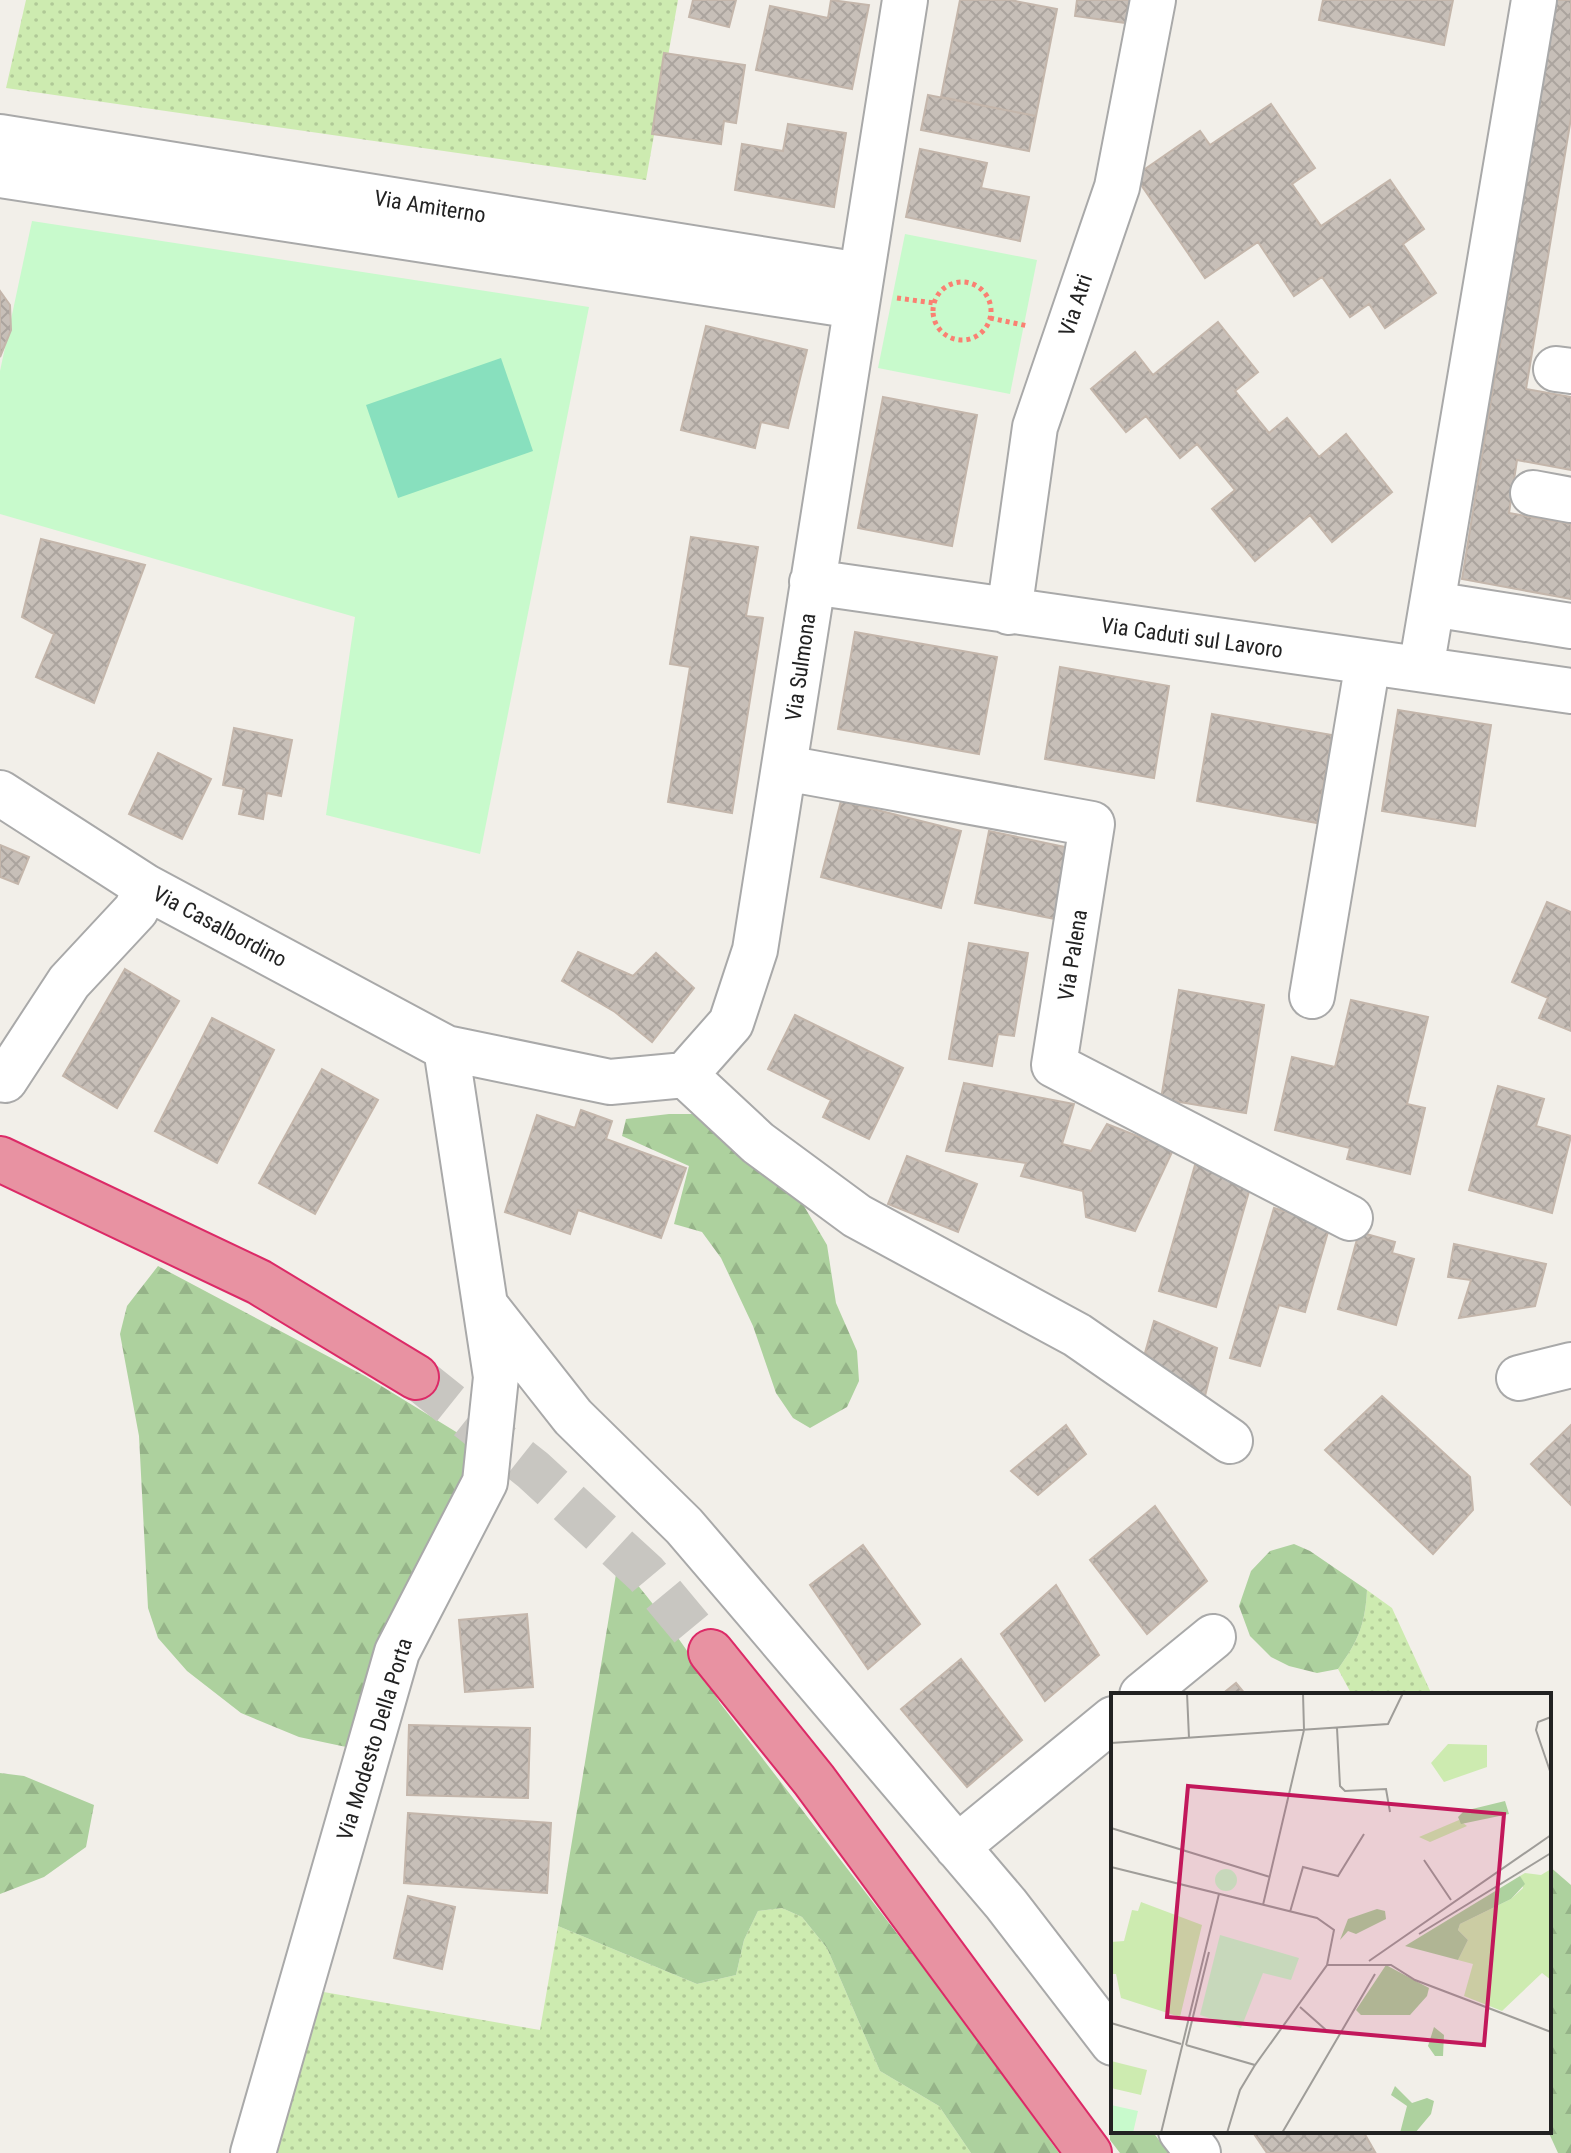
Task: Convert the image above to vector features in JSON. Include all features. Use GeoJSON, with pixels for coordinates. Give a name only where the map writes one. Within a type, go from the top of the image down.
{"type":"FeatureCollection","features":[{"type":"Feature","properties":{"kind":"highway"},"geometry":{"type":"LineString","coordinates":[[0,1159],[259,1282],[416,1377]]}},
{"type":"Feature","properties":{"kind":"highway"},"geometry":{"type":"LineString","coordinates":[[711,1652],[814,1780],[1089,2153]]}},
{"type":"Feature","properties":{"kind":"street","name":"Via Sulmona"},"geometry":{"type":"LineString","coordinates":[[685,1075],[731,1023],[755,950],[905,0]]}},
{"type":"Feature","properties":{"kind":"street","name":"Via Atri"},"geometry":{"type":"LineString","coordinates":[[1009,612],[1035,427],[1117,187],[1153,0]]}},
{"type":"Feature","properties":{"kind":"street"},"geometry":{"type":"LineString","coordinates":[[1421,669],[1534,0]]}},
{"type":"Feature","properties":{"kind":"street","name":"Via Amiterno"},"geometry":{"type":"LineString","coordinates":[[0,137],[857,290]]}},
{"type":"Feature","properties":{"kind":"street","name":"Via Amiterno"},"geometry":{"type":"LineString","coordinates":[[0,175],[857,290]]}},
{"type":"Feature","properties":{"kind":"street","name":"Via Caduti sul Lavoro"},"geometry":{"type":"LineString","coordinates":[[812,582],[1571,691]]}},
{"type":"Feature","properties":{"kind":"street"},"geometry":{"type":"LineString","coordinates":[[1432,604],[1571,626]]}},
{"type":"Feature","properties":{"kind":"street"},"geometry":{"type":"LineString","coordinates":[[1312,996],[1368,662]]}},
{"type":"Feature","properties":{"kind":"street","name":"Via Palena"},"geometry":{"type":"LineString","coordinates":[[785,768],[1092,824],[1054,1065],[1350,1218]]}},
{"type":"Feature","properties":{"kind":"street","name":"Via Casalbordino"},"geometry":{"type":"LineString","coordinates":[[0,793],[146,887],[446,1048]]}},
{"type":"Feature","properties":{"kind":"street"},"geometry":{"type":"LineString","coordinates":[[5,1080],[69,982],[136,910],[146,887]]}},
{"type":"Feature","properties":{"kind":"street"},"geometry":{"type":"LineString","coordinates":[[446,1048],[610,1082],[685,1075],[758,1143],[857,1216],[1077,1335],[1230,1441]]}},
{"type":"Feature","properties":{"kind":"street","name":"Via Modesto Della Porta"},"geometry":{"type":"LineString","coordinates":[[253,2153],[397,1652],[485,1482],[496,1377],[446,1048]]}},
{"type":"Feature","properties":{"kind":"street"},"geometry":{"type":"LineString","coordinates":[[484,1304],[573,1417],[684,1526],[1006,1904],[1111,2040]]}},
{"type":"Feature","properties":{"kind":"street"},"geometry":{"type":"LineString","coordinates":[[1519,1378],[1571,1365]]}},
{"type":"Feature","properties":{"kind":"street"},"geometry":{"type":"LineString","coordinates":[[1144,1693],[1213,1637]]}},
{"type":"Feature","properties":{"kind":"street"},"geometry":{"type":"LineString","coordinates":[[957,1847],[1111,1721]]}},
{"type":"Feature","properties":{"kind":"street"},"geometry":{"type":"LineString","coordinates":[[1183,2133],[1198,2153]]}},
{"type":"Feature","properties":{"kind":"path"},"geometry":{"type":"LineString","coordinates":[[964,281],[982,290],[991,308],[987,326],[973,338],[964,340],[946,335],[932,312],[945,286],[964,281]]}},
{"type":"Feature","properties":{"kind":"green space"},"geometry":{"type":"Polygon","coordinates":[[[26,0],[678,0],[646,180],[6,88],[26,0]]]}},
{"type":"Feature","properties":{"kind":"green space"},"geometry":{"type":"Polygon","coordinates":[[[32,221],[589,307],[480,854],[326,815],[355,617],[0,514],[0,371],[32,221]]]}},
{"type":"Feature","properties":{"kind":"green space"},"geometry":{"type":"Polygon","coordinates":[[[905,234],[1037,260],[1010,394],[878,368],[905,234]]]}},
{"type":"Feature","properties":{"kind":"green space"},"geometry":{"type":"Polygon","coordinates":[[[501,358],[533,451],[398,498],[366,405],[501,358]]]}},
{"type":"Feature","properties":{"kind":"green space"},"geometry":{"type":"Polygon","coordinates":[[[692,1114],[723,1130],[798,1196],[827,1245],[836,1303],[857,1351],[859,1381],[847,1407],[810,1428],[793,1418],[776,1393],[753,1326],[721,1258],[702,1232],[674,1224],[689,1166],[622,1136],[626,1119],[692,1114]]]}},
{"type":"Feature","properties":{"kind":"green space"},"geometry":{"type":"Polygon","coordinates":[[[158,1266],[365,1376],[479,1446],[351,1748],[299,1737],[241,1713],[187,1671],[158,1638],[148,1608],[139,1436],[120,1334],[127,1306],[158,1266]]]}},
{"type":"Feature","properties":{"kind":"green space"},"geometry":{"type":"Polygon","coordinates":[[[1294,1544],[1310,1551],[1367,1590],[1359,1632],[1338,1669],[1317,1673],[1289,1666],[1271,1657],[1250,1636],[1239,1606],[1251,1571],[1270,1551],[1294,1544]]]}},
{"type":"Feature","properties":{"kind":"green space"},"geometry":{"type":"Polygon","coordinates":[[[618,1562],[660,1613],[720,1703],[952,2005],[1059,2153],[971,2153],[939,2106],[880,2071],[827,1948],[802,1917],[782,1908],[758,1911],[744,1940],[736,1975],[697,1984],[558,1926],[618,1562]]]}},
{"type":"Feature","properties":{"kind":"green space"},"geometry":{"type":"Polygon","coordinates":[[[1367,1590],[1392,1608],[1431,1693],[1351,1693],[1338,1669],[1351,1650],[1364,1614],[1367,1590]]]}},
{"type":"Feature","properties":{"kind":"green space"},"geometry":{"type":"Polygon","coordinates":[[[0,1773],[24,1776],[94,1805],[86,1847],[44,1877],[0,1894],[0,1773]]]}},
{"type":"Feature","properties":{"kind":"green space"},"geometry":{"type":"Polygon","coordinates":[[[1551,1868],[1571,1885],[1571,2153],[1558,2153],[1549,2133],[1551,1868]]]}},
{"type":"Feature","properties":{"kind":"green space"},"geometry":{"type":"Polygon","coordinates":[[[782,1908],[802,1917],[827,1948],[880,2071],[939,2106],[971,2153],[271,2153],[318,1991],[540,2030],[558,1926],[697,1984],[736,1975],[744,1940],[758,1911],[782,1908]]]}},
{"type":"Feature","properties":{"kind":"green space"},"geometry":{"type":"Polygon","coordinates":[[[1110,2124],[1111,2133],[1154,2133],[1169,2153],[1120,2153],[1110,2140],[1110,2124]]]}},
{"type":"Feature","properties":{"kind":"building"},"geometry":{"type":"Polygon","coordinates":[[[693,0],[736,0],[729,27],[689,17],[693,0]]]}},
{"type":"Feature","properties":{"kind":"building"},"geometry":{"type":"Polygon","coordinates":[[[831,0],[869,5],[852,89],[756,70],[770,6],[828,18],[831,0]]]}},
{"type":"Feature","properties":{"kind":"building"},"geometry":{"type":"Polygon","coordinates":[[[960,0],[1010,0],[1057,9],[1036,116],[941,97],[960,0]]]}},
{"type":"Feature","properties":{"kind":"building"},"geometry":{"type":"Polygon","coordinates":[[[1077,0],[1129,0],[1126,23],[1075,16],[1077,0]]]}},
{"type":"Feature","properties":{"kind":"building"},"geometry":{"type":"Polygon","coordinates":[[[1323,0],[1453,0],[1444,45],[1319,20],[1323,0]]]}},
{"type":"Feature","properties":{"kind":"building"},"geometry":{"type":"Polygon","coordinates":[[[1556,0],[1571,0],[1571,118],[1526,389],[1571,397],[1571,470],[1517,460],[1509,513],[1571,524],[1571,599],[1462,579],[1556,0]]]}},
{"type":"Feature","properties":{"kind":"building"},"geometry":{"type":"Polygon","coordinates":[[[664,53],[745,65],[736,123],[724,121],[721,144],[652,134],[664,53]]]}},
{"type":"Feature","properties":{"kind":"building"},"geometry":{"type":"Polygon","coordinates":[[[928,95],[1036,116],[1029,151],[921,130],[928,95]]]}},
{"type":"Feature","properties":{"kind":"building"},"geometry":{"type":"Polygon","coordinates":[[[1271,104],[1315,168],[1292,184],[1321,226],[1390,180],[1424,229],[1403,244],[1436,293],[1385,328],[1369,304],[1350,317],[1322,277],[1294,296],[1258,242],[1205,278],[1135,176],[1200,131],[1210,145],[1271,104]]]}},
{"type":"Feature","properties":{"kind":"building"},"geometry":{"type":"Polygon","coordinates":[[[788,124],[846,133],[834,207],[735,190],[742,144],[783,151],[788,124]]]}},
{"type":"Feature","properties":{"kind":"building"},"geometry":{"type":"Polygon","coordinates":[[[920,149],[987,163],[981,188],[1029,197],[1020,241],[906,217],[920,149]]]}},
{"type":"Feature","properties":{"kind":"building"},"geometry":{"type":"Polygon","coordinates":[[[0,291],[10,305],[11,330],[0,357],[0,291]]]}},
{"type":"Feature","properties":{"kind":"building"},"geometry":{"type":"Polygon","coordinates":[[[1218,322],[1258,372],[1235,391],[1269,433],[1287,418],[1319,457],[1346,434],[1392,492],[1332,542],[1310,515],[1255,561],[1212,509],[1235,490],[1197,444],[1180,458],[1146,416],[1126,432],[1091,389],[1135,352],[1153,375],[1218,322]]]}},
{"type":"Feature","properties":{"kind":"building"},"geometry":{"type":"Polygon","coordinates":[[[706,326],[807,350],[788,428],[761,422],[755,448],[681,430],[706,326]]]}},
{"type":"Feature","properties":{"kind":"building"},"geometry":{"type":"Polygon","coordinates":[[[883,397],[977,415],[952,546],[858,528],[883,397]]]}},
{"type":"Feature","properties":{"kind":"building"},"geometry":{"type":"Polygon","coordinates":[[[691,537],[758,547],[746,616],[763,618],[732,813],[668,802],[690,667],[670,664],[691,537]]]}},
{"type":"Feature","properties":{"kind":"building"},"geometry":{"type":"Polygon","coordinates":[[[41,539],[145,565],[94,703],[36,677],[54,634],[22,617],[41,539]]]}},
{"type":"Feature","properties":{"kind":"building"},"geometry":{"type":"Polygon","coordinates":[[[855,632],[997,657],[979,754],[838,729],[855,632]]]}},
{"type":"Feature","properties":{"kind":"building"},"geometry":{"type":"Polygon","coordinates":[[[1060,667],[1169,686],[1154,778],[1045,759],[1060,667]]]}},
{"type":"Feature","properties":{"kind":"building"},"geometry":{"type":"Polygon","coordinates":[[[1398,710],[1491,725],[1475,826],[1382,811],[1398,710]]]}},
{"type":"Feature","properties":{"kind":"building"},"geometry":{"type":"Polygon","coordinates":[[[1212,714],[1332,735],[1317,823],[1197,801],[1212,714]]]}},
{"type":"Feature","properties":{"kind":"building"},"geometry":{"type":"Polygon","coordinates":[[[234,728],[292,740],[281,796],[267,793],[263,819],[239,814],[244,789],[223,785],[234,728]]]}},
{"type":"Feature","properties":{"kind":"building"},"geometry":{"type":"Polygon","coordinates":[[[158,753],[211,779],[182,839],[129,814],[158,753]]]}},
{"type":"Feature","properties":{"kind":"building"},"geometry":{"type":"Polygon","coordinates":[[[841,801],[961,831],[941,908],[821,877],[841,801]]]}},
{"type":"Feature","properties":{"kind":"building"},"geometry":{"type":"Polygon","coordinates":[[[989,831],[1070,848],[1055,919],[975,903],[989,831]]]}},
{"type":"Feature","properties":{"kind":"building"},"geometry":{"type":"Polygon","coordinates":[[[0,845],[29,857],[18,884],[0,877],[0,845]]]}},
{"type":"Feature","properties":{"kind":"building"},"geometry":{"type":"Polygon","coordinates":[[[1547,902],[1571,912],[1571,1031],[1539,1018],[1548,998],[1512,982],[1547,902]]]}},
{"type":"Feature","properties":{"kind":"building"},"geometry":{"type":"Polygon","coordinates":[[[969,943],[1028,953],[1014,1036],[998,1034],[992,1066],[949,1059],[969,943]]]}},
{"type":"Feature","properties":{"kind":"building"},"geometry":{"type":"Polygon","coordinates":[[[578,952],[633,976],[656,953],[694,988],[652,1042],[615,1012],[562,981],[578,952]]]}},
{"type":"Feature","properties":{"kind":"building"},"geometry":{"type":"Polygon","coordinates":[[[125,969],[179,1001],[117,1108],[63,1076],[125,969]]]}},
{"type":"Feature","properties":{"kind":"building"},"geometry":{"type":"Polygon","coordinates":[[[1179,990],[1264,1005],[1246,1113],[1161,1099],[1179,990]]]}},
{"type":"Feature","properties":{"kind":"building"},"geometry":{"type":"Polygon","coordinates":[[[1351,1000],[1428,1017],[1407,1104],[1425,1108],[1410,1174],[1347,1159],[1350,1148],[1275,1130],[1292,1057],[1335,1067],[1351,1000]]]}},
{"type":"Feature","properties":{"kind":"building"},"geometry":{"type":"Polygon","coordinates":[[[795,1015],[903,1068],[869,1139],[823,1117],[831,1100],[768,1069],[795,1015]]]}},
{"type":"Feature","properties":{"kind":"building"},"geometry":{"type":"Polygon","coordinates":[[[212,1018],[274,1050],[217,1163],[155,1131],[212,1018]]]}},
{"type":"Feature","properties":{"kind":"building"},"geometry":{"type":"Polygon","coordinates":[[[322,1069],[378,1100],[315,1214],[259,1183],[322,1069]]]}},
{"type":"Feature","properties":{"kind":"building"},"geometry":{"type":"Polygon","coordinates":[[[964,1083],[1074,1104],[1062,1144],[1091,1151],[1107,1124],[1173,1150],[1135,1231],[1086,1217],[1083,1191],[1021,1176],[1026,1163],[946,1151],[964,1083]]]}},
{"type":"Feature","properties":{"kind":"building"},"geometry":{"type":"Polygon","coordinates":[[[1498,1086],[1544,1099],[1536,1126],[1571,1136],[1552,1213],[1469,1190],[1498,1086]]]}},
{"type":"Feature","properties":{"kind":"building"},"geometry":{"type":"Polygon","coordinates":[[[581,1110],[612,1121],[606,1139],[686,1168],[661,1238],[578,1210],[570,1234],[505,1212],[537,1115],[575,1128],[581,1110]]]}},
{"type":"Feature","properties":{"kind":"building"},"geometry":{"type":"Polygon","coordinates":[[[907,1156],[977,1184],[958,1232],[888,1204],[907,1156]]]}},
{"type":"Feature","properties":{"kind":"building"},"geometry":{"type":"Polygon","coordinates":[[[1197,1158],[1254,1174],[1216,1307],[1159,1291],[1197,1158]]]}},
{"type":"Feature","properties":{"kind":"building"},"geometry":{"type":"Polygon","coordinates":[[[1274,1208],[1330,1225],[1305,1312],[1279,1305],[1260,1366],[1230,1358],[1274,1208]]]}},
{"type":"Feature","properties":{"kind":"building"},"geometry":{"type":"Polygon","coordinates":[[[1359,1232],[1395,1242],[1392,1253],[1414,1259],[1396,1325],[1338,1309],[1359,1232]]]}},
{"type":"Feature","properties":{"kind":"building"},"geometry":{"type":"Polygon","coordinates":[[[1454,1244],[1546,1264],[1535,1306],[1459,1318],[1471,1280],[1448,1277],[1454,1244]]]}},
{"type":"Feature","properties":{"kind":"building"},"geometry":{"type":"Polygon","coordinates":[[[1154,1321],[1217,1348],[1204,1400],[1145,1353],[1154,1321]]]}},
{"type":"Feature","properties":{"kind":"building"},"geometry":{"type":"Polygon","coordinates":[[[1382,1396],[1470,1477],[1473,1510],[1433,1554],[1325,1450],[1382,1396]]]}},
{"type":"Feature","properties":{"kind":"building"},"geometry":{"type":"Polygon","coordinates":[[[1066,1425],[1086,1454],[1038,1495],[1011,1471],[1066,1425]]]}},
{"type":"Feature","properties":{"kind":"building"},"geometry":{"type":"Polygon","coordinates":[[[1571,1425],[1571,1505],[1531,1464],[1571,1425]]]}},
{"type":"Feature","properties":{"kind":"building"},"geometry":{"type":"Polygon","coordinates":[[[1155,1506],[1207,1581],[1147,1634],[1090,1560],[1155,1506]]]}},
{"type":"Feature","properties":{"kind":"building"},"geometry":{"type":"Polygon","coordinates":[[[863,1545],[920,1624],[868,1669],[810,1585],[863,1545]]]}},
{"type":"Feature","properties":{"kind":"building"},"geometry":{"type":"Polygon","coordinates":[[[1056,1585],[1099,1655],[1045,1701],[1001,1634],[1056,1585]]]}},
{"type":"Feature","properties":{"kind":"building"},"geometry":{"type":"Polygon","coordinates":[[[527,1614],[533,1687],[465,1692],[459,1620],[527,1614]]]}},
{"type":"Feature","properties":{"kind":"building"},"geometry":{"type":"Polygon","coordinates":[[[961,1659],[1022,1740],[967,1787],[901,1709],[961,1659]]]}},
{"type":"Feature","properties":{"kind":"building"},"geometry":{"type":"Polygon","coordinates":[[[1236,1683],[1244,1693],[1224,1693],[1236,1683]]]}},
{"type":"Feature","properties":{"kind":"building"},"geometry":{"type":"Polygon","coordinates":[[[409,1725],[530,1728],[528,1798],[407,1795],[409,1725]]]}},
{"type":"Feature","properties":{"kind":"building"},"geometry":{"type":"Polygon","coordinates":[[[408,1813],[551,1823],[547,1893],[404,1883],[408,1813]]]}},
{"type":"Feature","properties":{"kind":"building"},"geometry":{"type":"Polygon","coordinates":[[[408,1896],[455,1907],[442,1969],[394,1958],[408,1896]]]}},
{"type":"Feature","properties":{"kind":"building"},"geometry":{"type":"Polygon","coordinates":[[[1253,2133],[1364,2133],[1375,2152],[1267,2153],[1253,2133]]]}},
{"type":"Feature","properties":{"kind":"tunnel"},"geometry":{"type":"LineString","coordinates":[[416,1377],[533,1470],[646,1574],[711,1652]]}}]}
